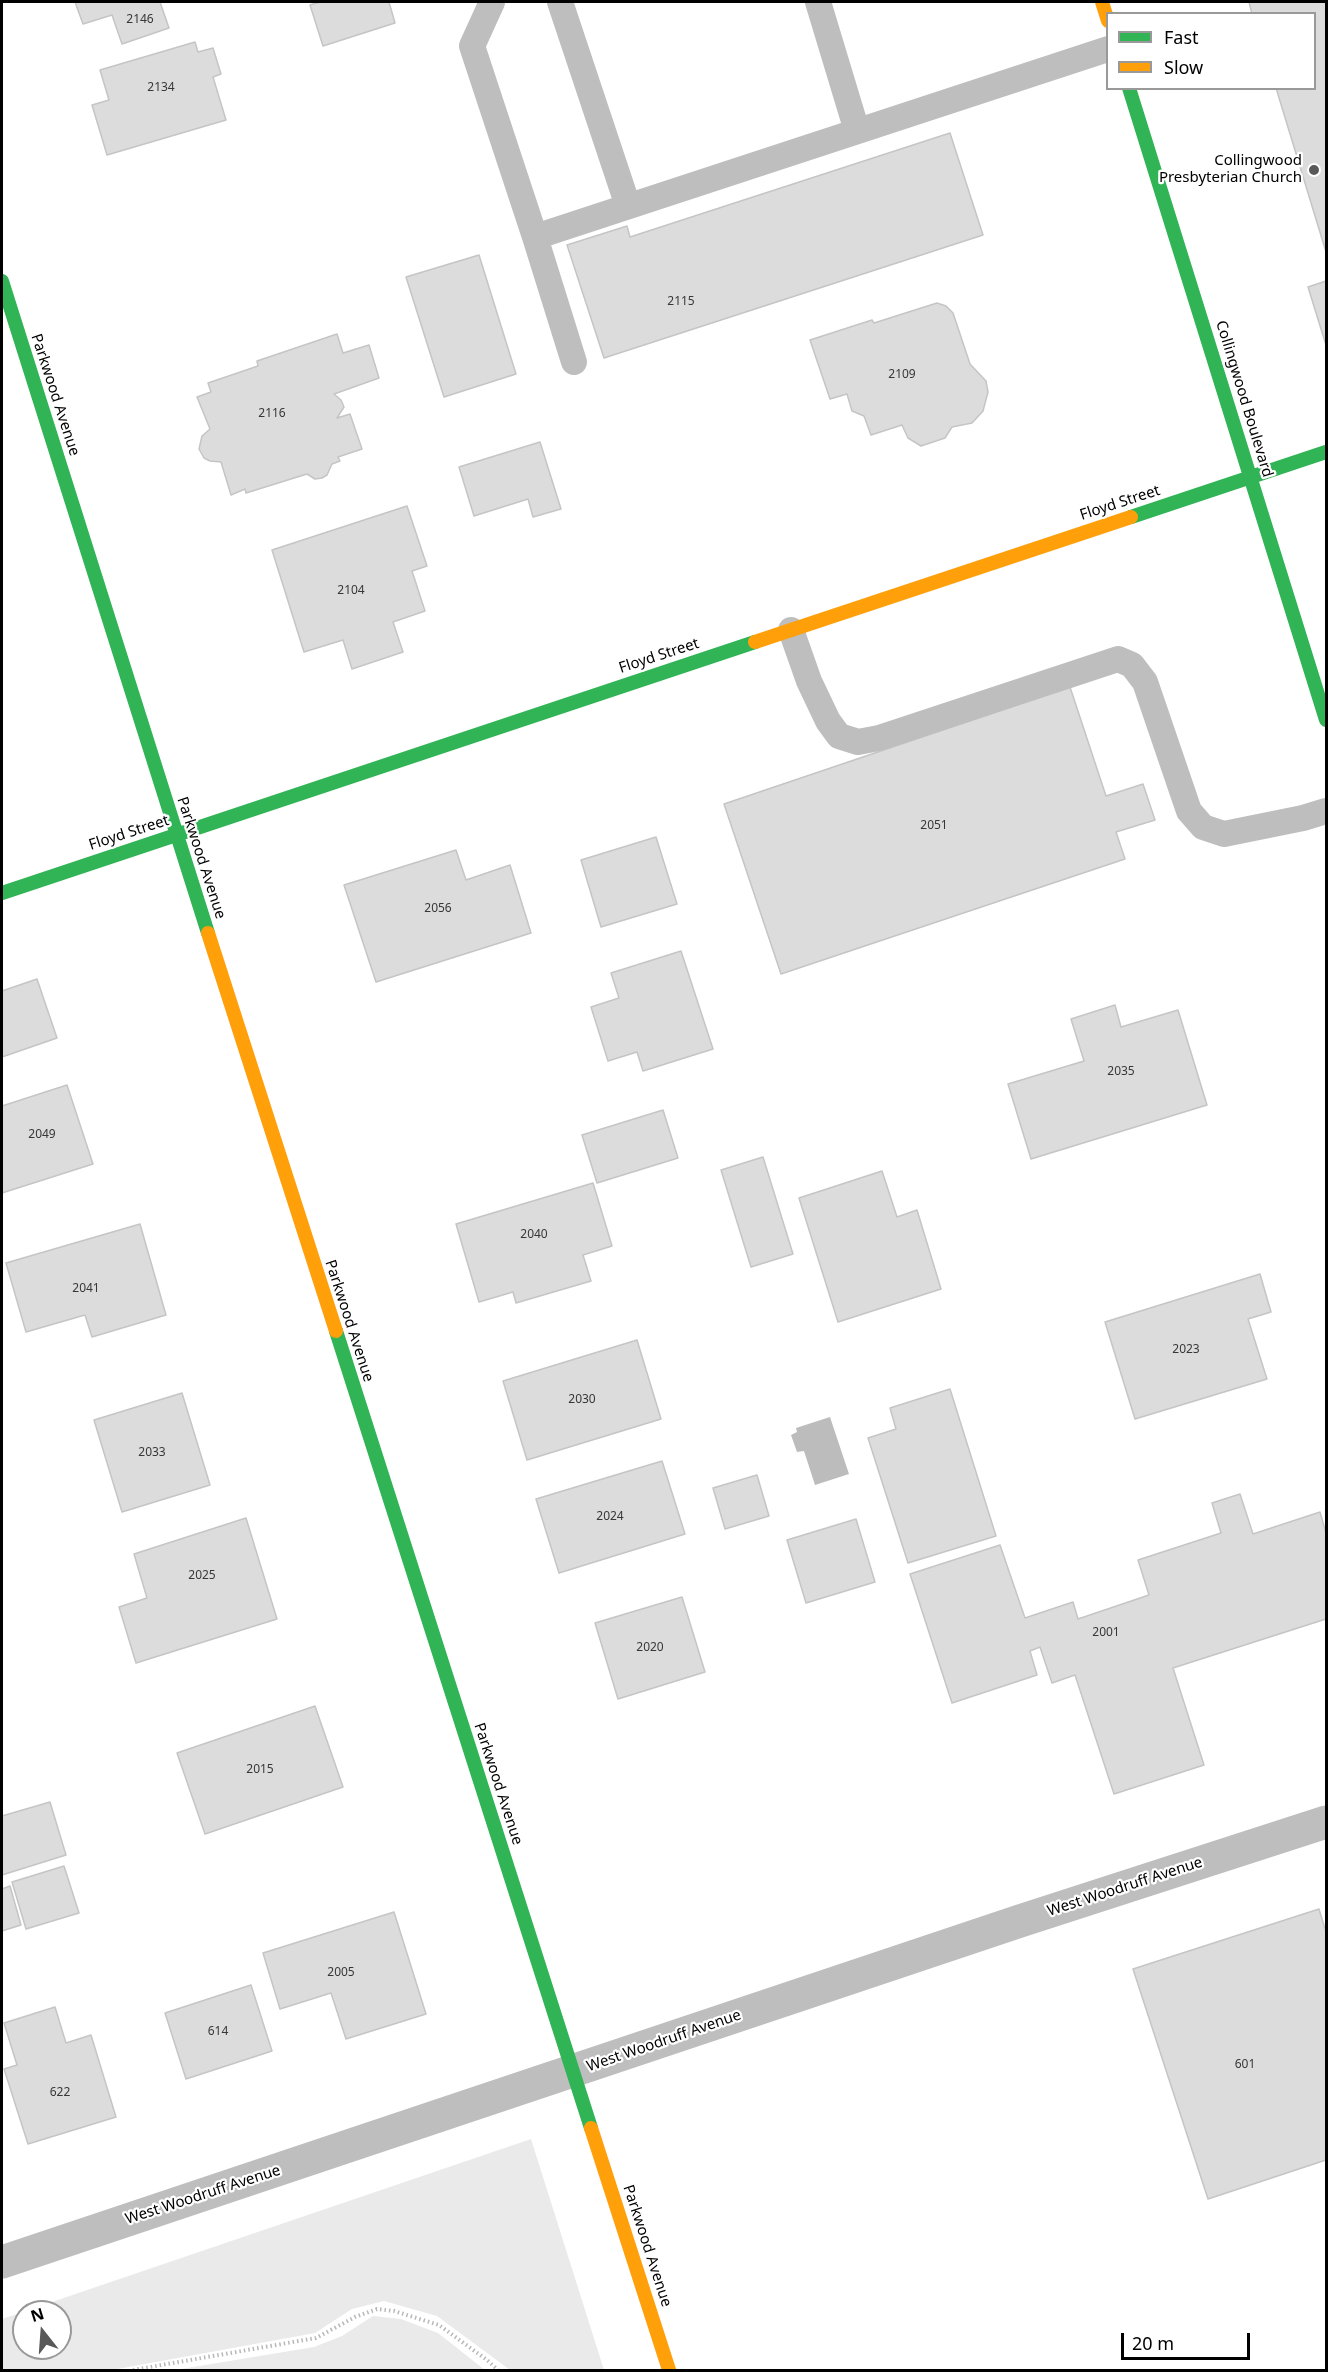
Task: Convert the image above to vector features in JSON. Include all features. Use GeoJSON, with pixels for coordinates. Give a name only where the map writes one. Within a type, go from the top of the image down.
{"type":"FeatureCollection","features":[{"type":"Feature","properties":{"kind":"street"},"geometry":{"type":"LineString","coordinates":[[1102,2],[1106,17]]}},
{"type":"Feature","properties":{"kind":"street","name":"Collingwood Boulevard"},"geometry":{"type":"LineString","coordinates":[[1130,90],[1251,477],[1317,654],[1326,720]]}},
{"type":"Feature","properties":{"kind":"street","name":"Parkwood Avenue"},"geometry":{"type":"LineString","coordinates":[[2,280],[669,2370]]}},
{"type":"Feature","properties":{"kind":"street","name":"Floyd Street"},"geometry":{"type":"LineString","coordinates":[[2,893],[1326,452]]}},
{"type":"Feature","properties":{"kind":"street","name":"West Woodruff Avenue"},"geometry":{"type":"LineString","coordinates":[[2,2262],[1020,1921],[1326,1822]]}},
{"type":"Feature","properties":{"kind":"lane"},"geometry":{"type":"LineString","coordinates":[[492,2],[472,46],[574,362]]}},
{"type":"Feature","properties":{"kind":"lane"},"geometry":{"type":"LineString","coordinates":[[560,2],[628,206]]}},
{"type":"Feature","properties":{"kind":"lane"},"geometry":{"type":"LineString","coordinates":[[818,2],[857,131]]}},
{"type":"Feature","properties":{"kind":"lane"},"geometry":{"type":"LineString","coordinates":[[535,237],[1106,49]]}},
{"type":"Feature","properties":{"kind":"lane"},"geometry":{"type":"LineString","coordinates":[[791,630],[823,711],[839,736],[858,742],[879,738],[1118,658],[1132,665],[1145,682],[1189,811],[1203,827],[1224,834],[1326,811]]}},
{"type":"Feature","properties":{"kind":"path"},"geometry":{"type":"LineString","coordinates":[[133,2370],[316,2338],[355,2317],[377,2309],[439,2325],[498,2370]]}},
{"type":"Feature","properties":{"kind":"shaded area"},"geometry":{"type":"Polygon","coordinates":[[[830,1417],[849,1474],[815,1485],[804,1451],[797,1452],[791,1435],[797,1432],[796,1428],[830,1417]]]}},
{"type":"Feature","properties":{"kind":"shaded area"},"geometry":{"type":"Polygon","coordinates":[[[531,2139],[604,2370],[510,2370],[437,2316],[384,2301],[352,2309],[315,2333],[112,2370],[2,2370],[2,2319],[12,2316],[12,2360],[72,2360],[72,2300],[58,2300],[531,2139]]]}},
{"type":"Feature","properties":{"kind":"shaded area"},"geometry":{"type":"Polygon","coordinates":[[[373,2316],[401,2319],[438,2333],[485,2370],[175,2370],[314,2347],[342,2336],[373,2316]]]}},
{"type":"Feature","properties":{"kind":"building"},"geometry":{"type":"Polygon","coordinates":[[[75,2],[160,2],[169,28],[122,44],[112,15],[83,24],[75,2]]]}},
{"type":"Feature","properties":{"kind":"building"},"geometry":{"type":"Polygon","coordinates":[[[320,2],[389,2],[395,23],[323,46],[310,5],[320,2]]]}},
{"type":"Feature","properties":{"kind":"building","name":"Collingwood Presbyterian Church"},"geometry":{"type":"Polygon","coordinates":[[[1249,2],[1326,2],[1326,252],[1277,90],[1316,90],[1316,12],[1252,12],[1249,2]]]}},
{"type":"Feature","properties":{"kind":"building"},"geometry":{"type":"Polygon","coordinates":[[[195,42],[198,52],[213,48],[221,74],[213,77],[226,120],[107,155],[92,105],[109,100],[100,70],[195,42]]]}},
{"type":"Feature","properties":{"kind":"building"},"geometry":{"type":"Polygon","coordinates":[[[950,133],[983,235],[604,358],[567,245],[627,226],[630,237],[950,133]]]}},
{"type":"Feature","properties":{"kind":"building"},"geometry":{"type":"Polygon","coordinates":[[[479,255],[516,374],[444,397],[406,277],[479,255]]]}},
{"type":"Feature","properties":{"kind":"building"},"geometry":{"type":"Polygon","coordinates":[[[1326,281],[1326,345],[1308,287],[1326,281]]]}},
{"type":"Feature","properties":{"kind":"building"},"geometry":{"type":"Polygon","coordinates":[[[937,303],[946,306],[953,313],[970,364],[986,381],[988,392],[983,411],[972,423],[952,427],[945,438],[921,446],[908,438],[902,425],[871,435],[864,416],[852,411],[847,394],[830,399],[810,340],[872,320],[874,323],[937,303]]]}},
{"type":"Feature","properties":{"kind":"building"},"geometry":{"type":"Polygon","coordinates":[[[337,334],[343,353],[369,345],[379,378],[334,394],[341,400],[344,407],[337,418],[350,414],[362,449],[338,457],[340,461],[332,464],[327,475],[322,478],[315,479],[307,474],[246,493],[245,489],[231,495],[221,462],[204,458],[199,449],[202,436],[210,429],[197,397],[211,392],[208,383],[258,366],[257,361],[337,334]]]}},
{"type":"Feature","properties":{"kind":"building"},"geometry":{"type":"Polygon","coordinates":[[[540,442],[561,509],[533,517],[528,499],[474,516],[459,467],[540,442]]]}},
{"type":"Feature","properties":{"kind":"building"},"geometry":{"type":"Polygon","coordinates":[[[407,506],[427,566],[412,571],[425,611],[393,622],[403,652],[352,669],[343,640],[304,652],[272,550],[407,506]]]}},
{"type":"Feature","properties":{"kind":"building"},"geometry":{"type":"Polygon","coordinates":[[[1070,687],[1106,796],[1143,784],[1155,820],[1116,832],[1125,859],[781,974],[724,804],[1070,687]]]}},
{"type":"Feature","properties":{"kind":"building"},"geometry":{"type":"Polygon","coordinates":[[[656,837],[677,904],[601,927],[581,860],[656,837]]]}},
{"type":"Feature","properties":{"kind":"building"},"geometry":{"type":"Polygon","coordinates":[[[456,850],[466,880],[510,865],[531,933],[376,982],[344,885],[456,850]]]}},
{"type":"Feature","properties":{"kind":"building"},"geometry":{"type":"Polygon","coordinates":[[[681,951],[713,1049],[643,1071],[637,1052],[608,1061],[591,1007],[619,998],[611,973],[681,951]]]}},
{"type":"Feature","properties":{"kind":"building"},"geometry":{"type":"Polygon","coordinates":[[[37,979],[57,1038],[2,1057],[2,991],[37,979]]]}},
{"type":"Feature","properties":{"kind":"building"},"geometry":{"type":"Polygon","coordinates":[[[1115,1005],[1121,1027],[1178,1010],[1207,1105],[1031,1159],[1008,1084],[1084,1061],[1071,1019],[1115,1005]]]}},
{"type":"Feature","properties":{"kind":"building"},"geometry":{"type":"Polygon","coordinates":[[[67,1085],[93,1164],[2,1193],[2,1106],[67,1085]]]}},
{"type":"Feature","properties":{"kind":"building"},"geometry":{"type":"Polygon","coordinates":[[[663,1110],[678,1158],[597,1183],[582,1135],[663,1110]]]}},
{"type":"Feature","properties":{"kind":"building"},"geometry":{"type":"Polygon","coordinates":[[[763,1157],[793,1254],[751,1267],[721,1170],[763,1157]]]}},
{"type":"Feature","properties":{"kind":"building"},"geometry":{"type":"Polygon","coordinates":[[[882,1171],[897,1217],[917,1210],[941,1289],[838,1322],[799,1198],[882,1171]]]}},
{"type":"Feature","properties":{"kind":"building"},"geometry":{"type":"Polygon","coordinates":[[[593,1183],[612,1246],[583,1255],[591,1281],[516,1303],[513,1292],[479,1302],[456,1224],[593,1183]]]}},
{"type":"Feature","properties":{"kind":"building"},"geometry":{"type":"Polygon","coordinates":[[[140,1224],[166,1315],[92,1337],[85,1315],[26,1332],[6,1263],[140,1224]]]}},
{"type":"Feature","properties":{"kind":"building"},"geometry":{"type":"Polygon","coordinates":[[[1260,1274],[1271,1312],[1248,1319],[1267,1379],[1135,1419],[1105,1322],[1260,1274]]]}},
{"type":"Feature","properties":{"kind":"building"},"geometry":{"type":"Polygon","coordinates":[[[637,1340],[661,1419],[527,1460],[503,1381],[637,1340]]]}},
{"type":"Feature","properties":{"kind":"building"},"geometry":{"type":"Polygon","coordinates":[[[950,1389],[996,1536],[908,1563],[868,1438],[896,1429],[890,1408],[950,1389]]]}},
{"type":"Feature","properties":{"kind":"building"},"geometry":{"type":"Polygon","coordinates":[[[182,1393],[210,1485],[122,1512],[94,1420],[182,1393]]]}},
{"type":"Feature","properties":{"kind":"building"},"geometry":{"type":"Polygon","coordinates":[[[662,1461],[685,1534],[559,1573],[536,1499],[662,1461]]]}},
{"type":"Feature","properties":{"kind":"building"},"geometry":{"type":"Polygon","coordinates":[[[757,1475],[769,1516],[725,1529],[713,1488],[757,1475]]]}},
{"type":"Feature","properties":{"kind":"building"},"geometry":{"type":"Polygon","coordinates":[[[1240,1494],[1253,1534],[1320,1512],[1326,1533],[1326,1619],[1173,1668],[1204,1765],[1114,1794],[1075,1675],[1052,1683],[1040,1647],[1030,1651],[1037,1675],[952,1703],[910,1574],[1000,1545],[1025,1618],[1073,1602],[1078,1619],[1149,1595],[1138,1560],[1221,1533],[1212,1503],[1240,1494]]]}},
{"type":"Feature","properties":{"kind":"building"},"geometry":{"type":"Polygon","coordinates":[[[246,1518],[277,1619],[136,1663],[119,1607],[147,1598],[134,1554],[246,1518]]]}},
{"type":"Feature","properties":{"kind":"building"},"geometry":{"type":"Polygon","coordinates":[[[856,1519],[875,1582],[806,1603],[787,1540],[856,1519]]]}},
{"type":"Feature","properties":{"kind":"building"},"geometry":{"type":"Polygon","coordinates":[[[682,1597],[705,1672],[618,1699],[595,1623],[682,1597]]]}},
{"type":"Feature","properties":{"kind":"building"},"geometry":{"type":"Polygon","coordinates":[[[315,1706],[343,1787],[205,1834],[177,1753],[315,1706]]]}},
{"type":"Feature","properties":{"kind":"building"},"geometry":{"type":"Polygon","coordinates":[[[50,1802],[66,1855],[2,1875],[2,1816],[50,1802]]]}},
{"type":"Feature","properties":{"kind":"building"},"geometry":{"type":"Polygon","coordinates":[[[64,1866],[79,1913],[26,1929],[12,1882],[64,1866]]]}},
{"type":"Feature","properties":{"kind":"building"},"geometry":{"type":"Polygon","coordinates":[[[10,1886],[21,1925],[2,1931],[2,1889],[10,1886]]]}},
{"type":"Feature","properties":{"kind":"building"},"geometry":{"type":"Polygon","coordinates":[[[1319,1909],[1326,1932],[1326,2160],[1208,2199],[1133,1969],[1319,1909]]]}},
{"type":"Feature","properties":{"kind":"building"},"geometry":{"type":"Polygon","coordinates":[[[394,1912],[426,2014],[346,2039],[331,1993],[280,2009],[263,1953],[394,1912]]]}},
{"type":"Feature","properties":{"kind":"building"},"geometry":{"type":"Polygon","coordinates":[[[251,1985],[272,2051],[186,2079],[165,2013],[251,1985]]]}},
{"type":"Feature","properties":{"kind":"building"},"geometry":{"type":"Polygon","coordinates":[[[55,2007],[66,2043],[91,2035],[116,2117],[28,2144],[4,2069],[17,2065],[4,2023],[55,2007]]]}},
{"type":"Feature","properties":{"kind":"traffic: fast"},"geometry":{"type":"LineString","coordinates":[[1130,90],[1326,720]]}},
{"type":"Feature","properties":{"kind":"traffic: fast"},"geometry":{"type":"LineString","coordinates":[[2,281],[208,933]]}},
{"type":"Feature","properties":{"kind":"traffic: fast"},"geometry":{"type":"LineString","coordinates":[[1131,517],[1326,452]]}},
{"type":"Feature","properties":{"kind":"traffic: fast"},"geometry":{"type":"LineString","coordinates":[[2,893],[755,642]]}},
{"type":"Feature","properties":{"kind":"traffic: fast"},"geometry":{"type":"LineString","coordinates":[[336,1331],[591,2128]]}},
{"type":"Feature","properties":{"kind":"traffic: slow"},"geometry":{"type":"LineString","coordinates":[[1102,2],[1106,15]]}},
{"type":"Feature","properties":{"kind":"traffic: slow"},"geometry":{"type":"LineString","coordinates":[[755,642],[1131,517]]}},
{"type":"Feature","properties":{"kind":"traffic: slow"},"geometry":{"type":"LineString","coordinates":[[208,933],[336,1331]]}},
{"type":"Feature","properties":{"kind":"traffic: slow"},"geometry":{"type":"LineString","coordinates":[[591,2128],[669,2370]]}},
{"type":"Feature","properties":{"kind":"place","name":"Collingwood Presbyterian Church"},"geometry":{"type":"Point","coordinates":[1314,170]}}]}
